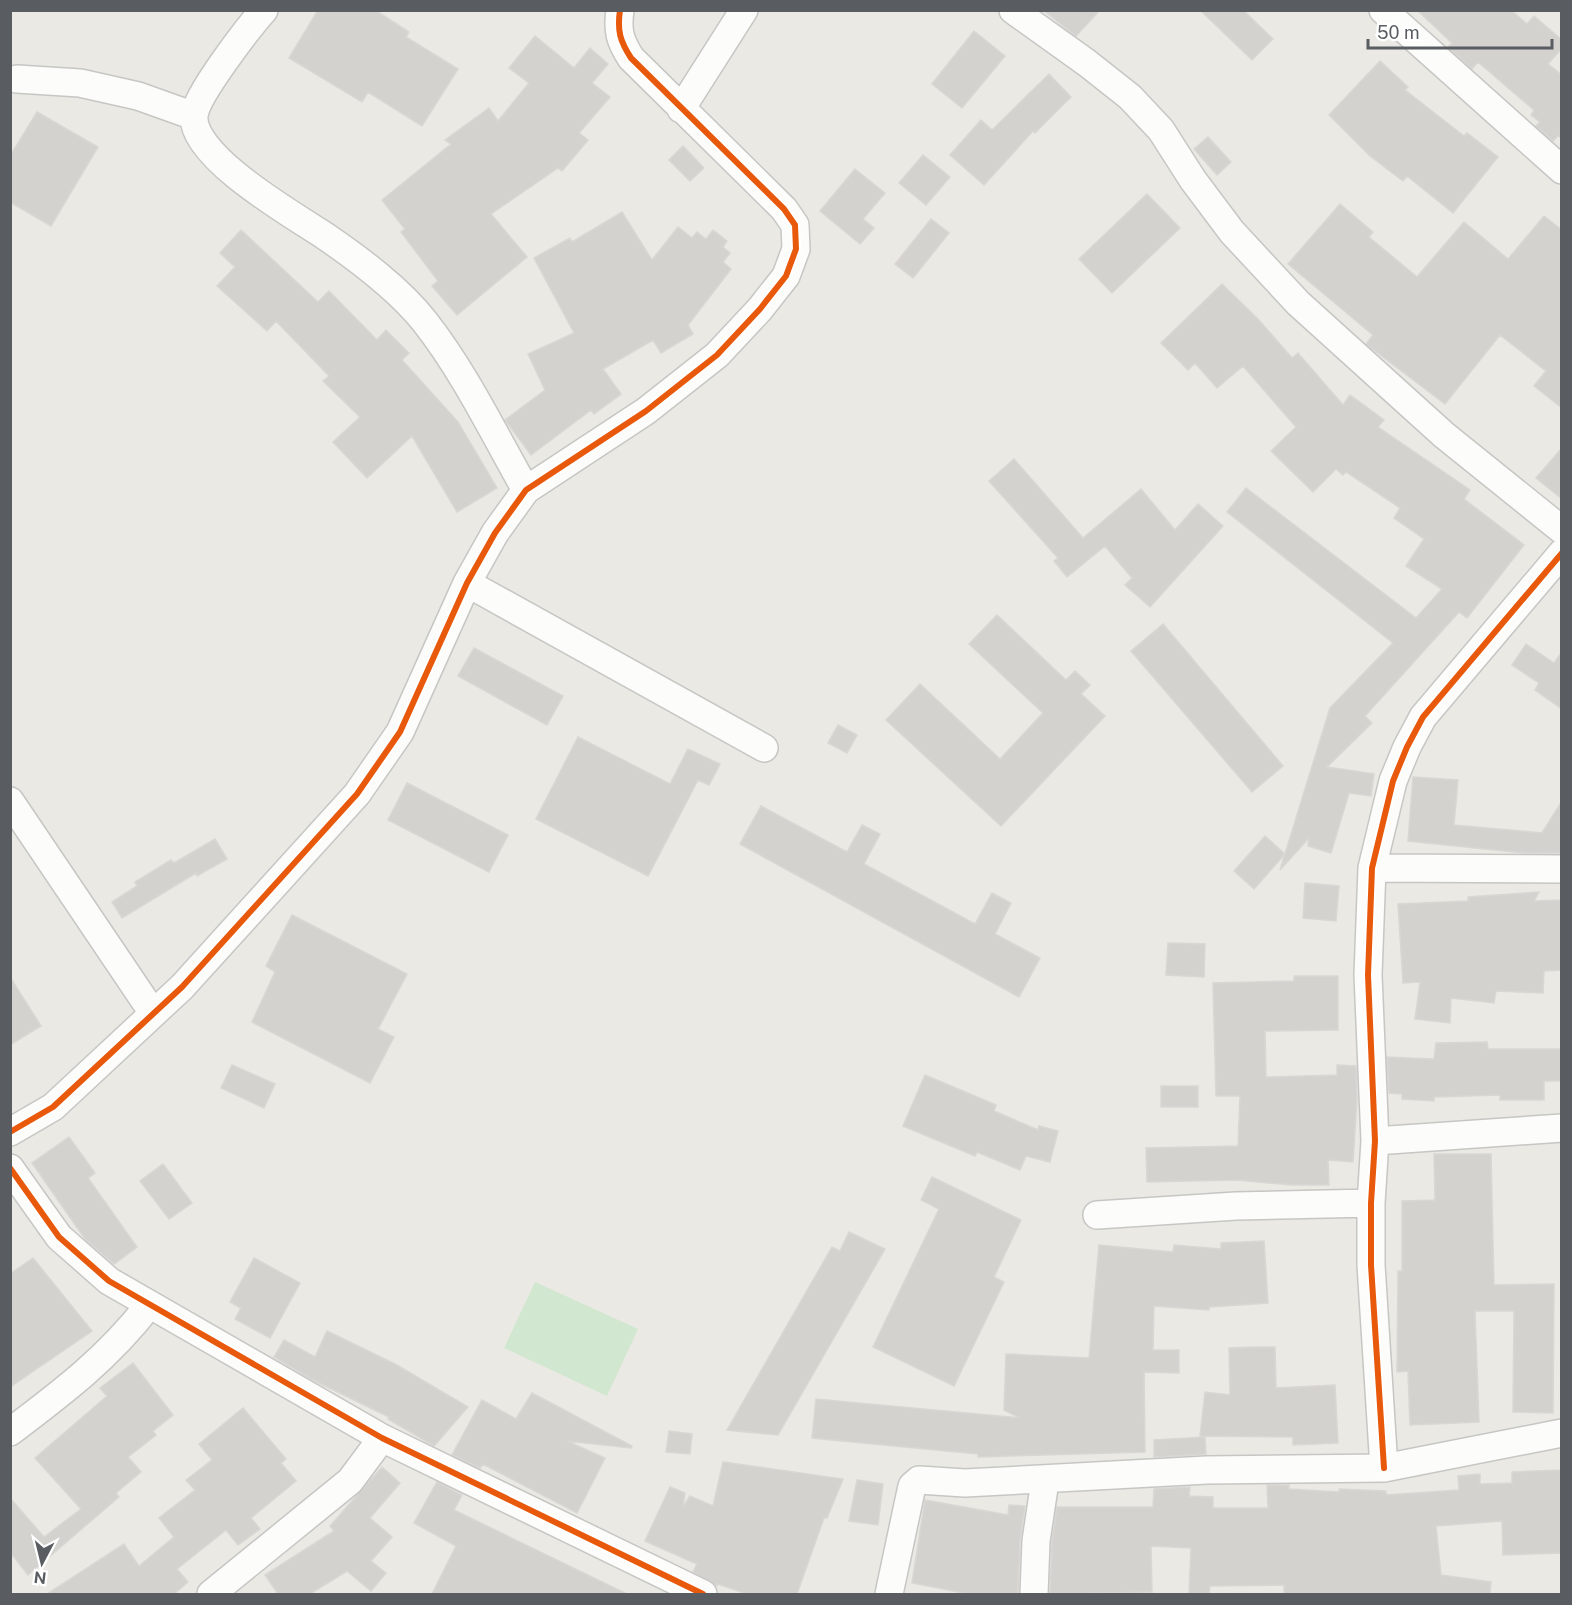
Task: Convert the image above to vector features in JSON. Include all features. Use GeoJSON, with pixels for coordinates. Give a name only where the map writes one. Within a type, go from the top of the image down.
{"type":"FeatureCollection","features":[{"type":"Feature","properties":{"kind":"street"},"geometry":{"type":"LineString","coordinates":[[264,10],[209,85],[194,116],[198,135],[251,188],[327,237],[392,288],[424,321],[447,352],[526,490]]}},
{"type":"Feature","properties":{"kind":"street"},"geometry":{"type":"LineString","coordinates":[[10,1132],[53,1107],[182,987],[357,794],[400,732],[467,583],[495,532],[526,490],[646,411],[717,356],[760,309],[786,276],[796,249],[795,225],[784,209],[631,58],[619,40],[617,28],[620,10]]}},
{"type":"Feature","properties":{"kind":"street"},"geometry":{"type":"LineString","coordinates":[[681,109],[744,10]]}},
{"type":"Feature","properties":{"kind":"street"},"geometry":{"type":"LineString","coordinates":[[1013,10],[1130,97],[1161,130],[1193,180],[1232,232],[1298,303],[1444,435],[1562,530]]}},
{"type":"Feature","properties":{"kind":"street"},"geometry":{"type":"LineString","coordinates":[[1383,10],[1562,170]]}},
{"type":"Feature","properties":{"kind":"street"},"geometry":{"type":"LineString","coordinates":[[17,79],[80,83],[138,96],[194,116]]}},
{"type":"Feature","properties":{"kind":"street"},"geometry":{"type":"LineString","coordinates":[[1384,1468],[1371,1265],[1371,1203],[1375,1142],[1368,975],[1372,868],[1393,781],[1423,717],[1562,553]]}},
{"type":"Feature","properties":{"kind":"street"},"geometry":{"type":"LineString","coordinates":[[467,583],[764,748]]}},
{"type":"Feature","properties":{"kind":"street"},"geometry":{"type":"LineString","coordinates":[[10,801],[153,1013]]}},
{"type":"Feature","properties":{"kind":"street"},"geometry":{"type":"LineString","coordinates":[[1372,868],[1562,869]]}},
{"type":"Feature","properties":{"kind":"street"},"geometry":{"type":"LineString","coordinates":[[1375,1142],[1562,1128]]}},
{"type":"Feature","properties":{"kind":"street"},"geometry":{"type":"LineString","coordinates":[[10,1168],[67,1245],[109,1281],[382,1438],[703,1594]]}},
{"type":"Feature","properties":{"kind":"street"},"geometry":{"type":"LineString","coordinates":[[1097,1215],[1236,1206],[1371,1203]]}},
{"type":"Feature","properties":{"kind":"street"},"geometry":{"type":"LineString","coordinates":[[10,1432],[77,1381],[122,1340],[149,1305]]}},
{"type":"Feature","properties":{"kind":"street"},"geometry":{"type":"LineString","coordinates":[[889,1594],[912,1486],[919,1480],[965,1483],[1045,1481],[1206,1470],[1384,1468],[1562,1433]]}},
{"type":"Feature","properties":{"kind":"street"},"geometry":{"type":"LineString","coordinates":[[229,1589],[350,1481],[382,1438]]}},
{"type":"Feature","properties":{"kind":"street"},"geometry":{"type":"LineString","coordinates":[[1034,1594],[1036,1541],[1045,1481]]}},
{"type":"Feature","properties":{"kind":"green space"},"geometry":{"type":"Polygon","coordinates":[[[535,1282],[638,1329],[607,1396],[504,1348],[535,1282]]]}},
{"type":"Feature","properties":{"kind":"building"},"geometry":{"type":"Polygon","coordinates":[[[318,10],[375,10],[409,32],[406,37],[458,69],[422,126],[368,92],[362,102],[289,58],[318,10]]]}},
{"type":"Feature","properties":{"kind":"building"},"geometry":{"type":"Polygon","coordinates":[[[1043,10],[1100,10],[1076,36],[1043,10]]]}},
{"type":"Feature","properties":{"kind":"building"},"geometry":{"type":"Polygon","coordinates":[[[1200,10],[1243,10],[1273,39],[1252,60],[1200,10]]]}},
{"type":"Feature","properties":{"kind":"building"},"geometry":{"type":"Polygon","coordinates":[[[1417,10],[1511,10],[1527,24],[1534,16],[1562,40],[1562,48],[1548,64],[1562,75],[1562,138],[1558,136],[1553,141],[1536,126],[1540,122],[1531,115],[1534,110],[1478,62],[1472,69],[1448,47],[1452,43],[1417,10]]]}},
{"type":"Feature","properties":{"kind":"building"},"geometry":{"type":"Polygon","coordinates":[[[974,31],[1005,56],[962,108],[932,84],[974,31]]]}},
{"type":"Feature","properties":{"kind":"building"},"geometry":{"type":"Polygon","coordinates":[[[535,36],[574,68],[590,48],[608,64],[592,83],[610,97],[579,133],[588,140],[562,171],[558,168],[491,214],[527,257],[457,315],[432,286],[438,281],[401,232],[405,229],[382,200],[451,144],[445,140],[489,108],[498,121],[529,83],[509,68],[535,36]]]}},
{"type":"Feature","properties":{"kind":"building"},"geometry":{"type":"Polygon","coordinates":[[[1380,61],[1408,87],[1405,90],[1464,136],[1467,133],[1498,157],[1453,213],[1407,176],[1403,181],[1370,156],[1329,115],[1380,61]]]}},
{"type":"Feature","properties":{"kind":"building"},"geometry":{"type":"Polygon","coordinates":[[[1049,74],[1071,97],[1035,133],[1033,131],[984,185],[950,155],[981,120],[992,130],[1049,74]]]}},
{"type":"Feature","properties":{"kind":"building"},"geometry":{"type":"Polygon","coordinates":[[[37,112],[98,147],[51,226],[10,202],[10,156],[37,112]]]}},
{"type":"Feature","properties":{"kind":"building"},"geometry":{"type":"Polygon","coordinates":[[[1208,137],[1231,162],[1217,175],[1194,149],[1208,137]]]}},
{"type":"Feature","properties":{"kind":"building"},"geometry":{"type":"Polygon","coordinates":[[[683,146],[704,168],[690,181],[669,160],[683,146]]]}},
{"type":"Feature","properties":{"kind":"building"},"geometry":{"type":"Polygon","coordinates":[[[923,155],[950,177],[926,205],[899,183],[923,155]]]}},
{"type":"Feature","properties":{"kind":"building"},"geometry":{"type":"Polygon","coordinates":[[[855,169],[885,193],[863,219],[874,228],[860,244],[820,211],[855,169]]]}},
{"type":"Feature","properties":{"kind":"building"},"geometry":{"type":"Polygon","coordinates":[[[1147,194],[1180,228],[1112,293],[1079,259],[1147,194]]]}},
{"type":"Feature","properties":{"kind":"building"},"geometry":{"type":"Polygon","coordinates":[[[1340,204],[1373,232],[1369,237],[1417,277],[1464,222],[1508,259],[1544,216],[1562,230],[1562,408],[1534,386],[1546,371],[1500,335],[1445,404],[1366,344],[1373,335],[1288,264],[1340,204]]]}},
{"type":"Feature","properties":{"kind":"building"},"geometry":{"type":"Polygon","coordinates":[[[622,212],[652,260],[678,227],[692,238],[697,232],[706,239],[713,230],[727,241],[723,247],[730,253],[723,262],[731,269],[688,325],[693,334],[661,353],[653,340],[603,369],[621,394],[594,414],[591,410],[531,455],[505,420],[545,390],[528,354],[574,333],[534,258],[570,238],[572,242],[622,212]]]}},
{"type":"Feature","properties":{"kind":"building"},"geometry":{"type":"Polygon","coordinates":[[[931,219],[949,233],[913,278],[895,264],[931,219]]]}},
{"type":"Feature","properties":{"kind":"building"},"geometry":{"type":"Polygon","coordinates":[[[241,230],[318,302],[329,291],[377,340],[386,330],[409,353],[402,360],[458,422],[497,488],[457,512],[412,436],[367,478],[333,442],[360,417],[323,381],[329,376],[276,321],[267,331],[217,286],[235,267],[220,253],[241,230]]]}},
{"type":"Feature","properties":{"kind":"building"},"geometry":{"type":"Polygon","coordinates":[[[1222,284],[1258,319],[1292,358],[1298,353],[1343,405],[1350,395],[1384,420],[1378,427],[1470,490],[1464,499],[1524,545],[1467,618],[1459,612],[1365,716],[1372,723],[1327,767],[1374,774],[1371,796],[1349,793],[1331,853],[1308,846],[1309,838],[1280,870],[1330,708],[1393,643],[1227,512],[1246,488],[1416,618],[1442,589],[1406,566],[1424,539],[1394,518],[1400,508],[1346,472],[1343,475],[1336,469],[1313,492],[1271,451],[1296,427],[1243,366],[1217,388],[1195,363],[1188,370],[1161,343],[1222,284]]]}},
{"type":"Feature","properties":{"kind":"building"},"geometry":{"type":"Polygon","coordinates":[[[1562,448],[1562,499],[1536,478],[1562,448]]]}},
{"type":"Feature","properties":{"kind":"building"},"geometry":{"type":"Polygon","coordinates":[[[1014,459],[1083,538],[1141,489],[1175,530],[1198,504],[1223,526],[1150,607],[1125,585],[1132,578],[1105,546],[1067,577],[1054,561],[1058,558],[989,481],[1014,459]]]}},
{"type":"Feature","properties":{"kind":"building"},"geometry":{"type":"Polygon","coordinates":[[[997,615],[1066,680],[1075,671],[1090,685],[1081,694],[1105,716],[1001,826],[886,720],[920,684],[1000,759],[1043,713],[969,644],[997,615]]]}},
{"type":"Feature","properties":{"kind":"building"},"geometry":{"type":"Polygon","coordinates":[[[1163,624],[1283,766],[1252,792],[1131,651],[1163,624]]]}},
{"type":"Feature","properties":{"kind":"building"},"geometry":{"type":"Polygon","coordinates":[[[1526,644],[1554,663],[1562,652],[1562,709],[1535,690],[1539,683],[1512,665],[1526,644]]]}},
{"type":"Feature","properties":{"kind":"building"},"geometry":{"type":"Polygon","coordinates":[[[474,648],[563,696],[547,725],[458,676],[474,648]]]}},
{"type":"Feature","properties":{"kind":"building"},"geometry":{"type":"Polygon","coordinates":[[[838,725],[857,735],[847,753],[828,743],[838,725]]]}},
{"type":"Feature","properties":{"kind":"building"},"geometry":{"type":"Polygon","coordinates":[[[578,737],[670,784],[688,749],[720,764],[709,785],[698,780],[648,876],[536,819],[578,737]]]}},
{"type":"Feature","properties":{"kind":"building"},"geometry":{"type":"Polygon","coordinates":[[[1413,777],[1458,780],[1454,825],[1542,833],[1562,801],[1562,853],[1524,853],[1408,841],[1413,777]]]}},
{"type":"Feature","properties":{"kind":"building"},"geometry":{"type":"Polygon","coordinates":[[[407,783],[508,835],[489,872],[388,820],[407,783]]]}},
{"type":"Feature","properties":{"kind":"building"},"geometry":{"type":"Polygon","coordinates":[[[761,806],[847,852],[862,825],[880,834],[864,864],[975,924],[992,893],[1011,903],[995,934],[1040,958],[1019,997],[740,844],[761,806]]]}},
{"type":"Feature","properties":{"kind":"building"},"geometry":{"type":"Polygon","coordinates":[[[1265,836],[1285,854],[1254,889],[1234,871],[1265,836]]]}},
{"type":"Feature","properties":{"kind":"building"},"geometry":{"type":"Polygon","coordinates":[[[215,839],[227,859],[197,876],[196,873],[122,918],[112,902],[137,886],[135,882],[171,860],[174,863],[215,839]]]}},
{"type":"Feature","properties":{"kind":"building"},"geometry":{"type":"Polygon","coordinates":[[[1305,883],[1339,886],[1336,921],[1303,918],[1305,883]]]}},
{"type":"Feature","properties":{"kind":"building"},"geometry":{"type":"Polygon","coordinates":[[[1539,892],[1534,901],[1562,900],[1562,970],[1544,971],[1543,993],[1496,991],[1494,1003],[1451,998],[1450,1023],[1415,1019],[1420,982],[1403,983],[1398,904],[1468,901],[1468,897],[1539,892]]]}},
{"type":"Feature","properties":{"kind":"building"},"geometry":{"type":"Polygon","coordinates":[[[292,915],[407,974],[378,1029],[394,1037],[370,1083],[252,1022],[275,972],[266,966],[292,915]]]}},
{"type":"Feature","properties":{"kind":"building"},"geometry":{"type":"Polygon","coordinates":[[[1168,943],[1205,944],[1204,977],[1166,975],[1168,943]]]}},
{"type":"Feature","properties":{"kind":"building"},"geometry":{"type":"Polygon","coordinates":[[[1294,976],[1338,976],[1338,1030],[1265,1031],[1266,1077],[1337,1075],[1337,1065],[1356,1066],[1357,1099],[1353,1162],[1328,1160],[1329,1185],[1292,1185],[1237,1180],[1147,1182],[1146,1148],[1238,1146],[1240,1096],[1216,1096],[1213,983],[1294,981],[1294,976]]]}},
{"type":"Feature","properties":{"kind":"building"},"geometry":{"type":"Polygon","coordinates":[[[10,977],[41,1026],[10,1045],[10,977]]]}},
{"type":"Feature","properties":{"kind":"building"},"geometry":{"type":"Polygon","coordinates":[[[1487,1042],[1488,1049],[1562,1049],[1562,1081],[1544,1081],[1544,1100],[1500,1100],[1500,1095],[1434,1097],[1434,1101],[1402,1099],[1402,1094],[1389,1093],[1387,1057],[1434,1059],[1436,1043],[1487,1042]]]}},
{"type":"Feature","properties":{"kind":"building"},"geometry":{"type":"Polygon","coordinates":[[[232,1065],[275,1084],[264,1108],[221,1088],[232,1065]]]}},
{"type":"Feature","properties":{"kind":"building"},"geometry":{"type":"Polygon","coordinates":[[[925,1075],[996,1105],[994,1111],[1038,1130],[1039,1126],[1058,1131],[1050,1162],[1026,1156],[1020,1170],[977,1152],[975,1156],[903,1126],[925,1075]]]}},
{"type":"Feature","properties":{"kind":"building"},"geometry":{"type":"Polygon","coordinates":[[[1161,1086],[1198,1086],[1198,1107],[1161,1107],[1161,1086]]]}},
{"type":"Feature","properties":{"kind":"building"},"geometry":{"type":"Polygon","coordinates":[[[69,1137],[95,1173],[88,1178],[137,1247],[114,1264],[85,1239],[32,1163],[69,1137]]]}},
{"type":"Feature","properties":{"kind":"building"},"geometry":{"type":"Polygon","coordinates":[[[1434,1154],[1491,1154],[1494,1285],[1554,1284],[1553,1413],[1513,1412],[1514,1311],[1475,1311],[1479,1422],[1410,1425],[1408,1371],[1397,1372],[1398,1271],[1402,1271],[1402,1201],[1435,1200],[1434,1154]]]}},
{"type":"Feature","properties":{"kind":"building"},"geometry":{"type":"Polygon","coordinates":[[[163,1164],[192,1203],[169,1219],[140,1181],[163,1164]]]}},
{"type":"Feature","properties":{"kind":"building"},"geometry":{"type":"Polygon","coordinates":[[[932,1177],[1021,1220],[994,1277],[1004,1282],[954,1386],[873,1347],[939,1209],[921,1200],[932,1177]]]}},
{"type":"Feature","properties":{"kind":"building"},"geometry":{"type":"Polygon","coordinates":[[[849,1232],[885,1249],[778,1435],[727,1430],[832,1247],[840,1251],[849,1232]]]}},
{"type":"Feature","properties":{"kind":"building"},"geometry":{"type":"Polygon","coordinates":[[[1264,1241],[1268,1303],[1209,1307],[1209,1310],[1154,1306],[1153,1350],[1179,1350],[1179,1373],[1144,1372],[1145,1452],[978,1457],[978,1454],[812,1438],[816,1399],[1020,1418],[1004,1410],[1006,1354],[1089,1358],[1099,1245],[1173,1252],[1174,1245],[1221,1249],[1221,1243],[1264,1241]]]}},
{"type":"Feature","properties":{"kind":"building"},"geometry":{"type":"Polygon","coordinates":[[[33,1258],[92,1331],[10,1387],[10,1274],[33,1258]]]}},
{"type":"Feature","properties":{"kind":"building"},"geometry":{"type":"Polygon","coordinates":[[[254,1258],[300,1283],[270,1338],[235,1319],[241,1308],[230,1302],[254,1258]]]}},
{"type":"Feature","properties":{"kind":"building"},"geometry":{"type":"Polygon","coordinates":[[[327,1331],[395,1364],[468,1407],[434,1446],[388,1419],[389,1417],[313,1380],[274,1357],[284,1340],[315,1357],[327,1331]]]}},
{"type":"Feature","properties":{"kind":"building"},"geometry":{"type":"Polygon","coordinates":[[[1275,1347],[1276,1388],[1335,1385],[1338,1443],[1293,1445],[1293,1437],[1200,1436],[1205,1392],[1230,1395],[1229,1348],[1275,1347]]]}},
{"type":"Feature","properties":{"kind":"building"},"geometry":{"type":"Polygon","coordinates":[[[133,1363],[173,1415],[153,1431],[156,1435],[128,1457],[141,1472],[116,1493],[119,1497],[28,1575],[10,1552],[10,1498],[44,1537],[81,1509],[35,1458],[107,1396],[100,1388],[133,1363]]]}},
{"type":"Feature","properties":{"kind":"building"},"geometry":{"type":"Polygon","coordinates":[[[532,1393],[632,1446],[631,1448],[567,1441],[605,1458],[577,1513],[483,1464],[480,1468],[452,1455],[482,1400],[516,1419],[532,1393]]]}},
{"type":"Feature","properties":{"kind":"building"},"geometry":{"type":"Polygon","coordinates":[[[243,1408],[286,1459],[281,1463],[296,1481],[251,1518],[260,1529],[238,1545],[226,1530],[177,1569],[188,1582],[174,1594],[47,1594],[124,1544],[139,1566],[174,1537],[159,1518],[195,1490],[186,1480],[212,1460],[199,1444],[243,1408]]]}},
{"type":"Feature","properties":{"kind":"building"},"geometry":{"type":"Polygon","coordinates":[[[669,1431],[692,1434],[690,1454],[666,1452],[669,1431]]]}},
{"type":"Feature","properties":{"kind":"building"},"geometry":{"type":"Polygon","coordinates":[[[1205,1437],[1206,1454],[1154,1457],[1154,1440],[1205,1437]]]}},
{"type":"Feature","properties":{"kind":"building"},"geometry":{"type":"Polygon","coordinates":[[[723,1462],[843,1479],[827,1518],[824,1518],[797,1594],[747,1594],[718,1584],[717,1586],[693,1572],[697,1564],[645,1541],[670,1487],[685,1493],[683,1507],[690,1496],[713,1506],[723,1462]]]}},
{"type":"Feature","properties":{"kind":"building"},"geometry":{"type":"Polygon","coordinates":[[[382,1467],[400,1483],[370,1518],[392,1537],[371,1561],[386,1573],[371,1591],[347,1571],[310,1594],[278,1594],[265,1575],[334,1531],[330,1526],[382,1467]]]}},
{"type":"Feature","properties":{"kind":"building"},"geometry":{"type":"Polygon","coordinates":[[[1562,1470],[1562,1553],[1503,1555],[1502,1521],[1436,1526],[1441,1575],[1491,1582],[1490,1594],[1284,1594],[1284,1585],[1210,1586],[1209,1594],[1189,1594],[1191,1548],[1151,1546],[1152,1592],[1050,1594],[1052,1542],[1057,1507],[1153,1507],[1154,1489],[1190,1487],[1189,1496],[1213,1497],[1213,1508],[1268,1508],[1267,1485],[1289,1485],[1289,1489],[1339,1492],[1339,1489],[1386,1491],[1386,1495],[1459,1490],[1458,1476],[1480,1474],[1480,1484],[1512,1483],[1512,1472],[1562,1470]]]}},
{"type":"Feature","properties":{"kind":"building"},"geometry":{"type":"Polygon","coordinates":[[[857,1480],[883,1484],[878,1525],[849,1521],[857,1480]]]}},
{"type":"Feature","properties":{"kind":"building"},"geometry":{"type":"Polygon","coordinates":[[[437,1482],[462,1495],[454,1510],[627,1594],[432,1594],[456,1546],[414,1523],[437,1482]]]}},
{"type":"Feature","properties":{"kind":"building"},"geometry":{"type":"Polygon","coordinates":[[[925,1500],[1008,1515],[1009,1505],[1025,1506],[1020,1540],[1018,1594],[969,1594],[912,1583],[925,1500]]]}},
{"type":"Feature","properties":{"kind":"cycle path"},"geometry":{"type":"LineString","coordinates":[[10,1132],[53,1107],[182,987],[357,794],[400,732],[467,583],[495,533],[526,490],[646,411],[717,355],[760,309],[786,276],[796,249],[795,225],[784,209],[631,58],[620,36],[620,10]]}},
{"type":"Feature","properties":{"kind":"cycle path"},"geometry":{"type":"LineString","coordinates":[[1384,1468],[1371,1265],[1371,1203],[1375,1141],[1368,975],[1372,868],[1393,781],[1423,717],[1562,553]]}},
{"type":"Feature","properties":{"kind":"cycle path"},"geometry":{"type":"LineString","coordinates":[[10,1168],[59,1237],[109,1281],[382,1438],[703,1594]]}}]}
